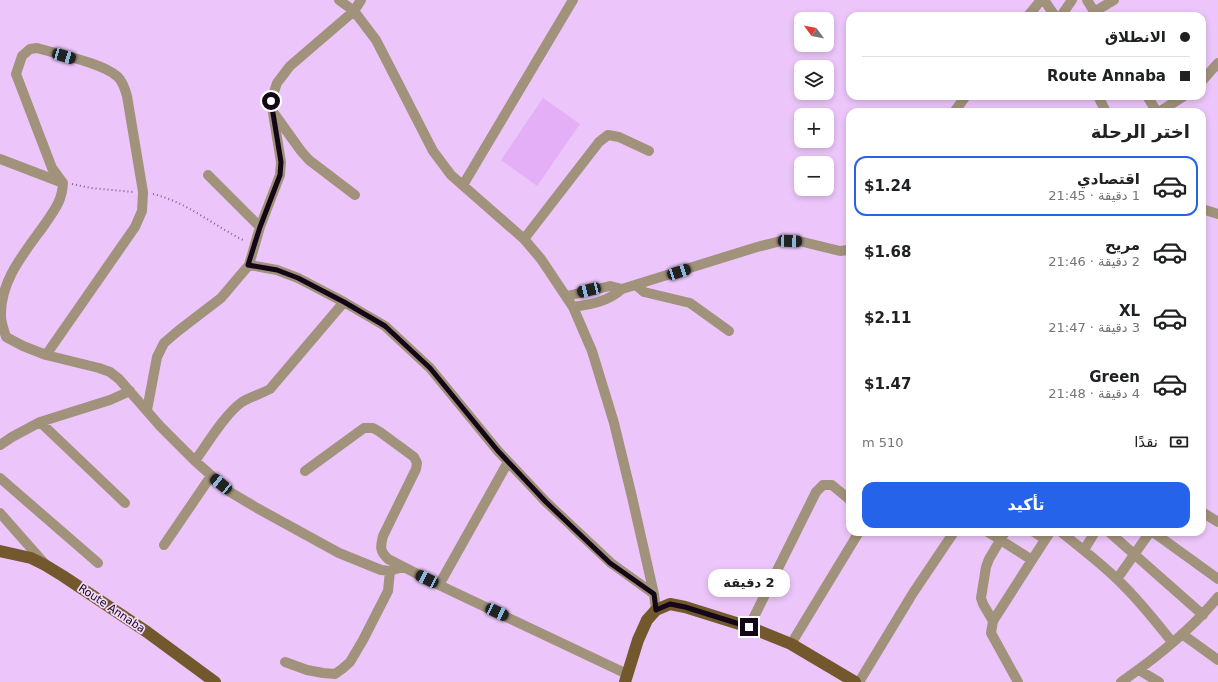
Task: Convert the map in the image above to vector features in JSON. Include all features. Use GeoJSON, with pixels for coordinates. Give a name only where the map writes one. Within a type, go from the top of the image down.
{"type":"FeatureCollection","features":[{"type":"Feature","properties":{"kind":"main road","name":"Route Annaba"},"geometry":{"type":"LineString","coordinates":[[0,551],[31,558],[64,576],[147,632],[215,682]]}},
{"type":"Feature","properties":{"kind":"main road"},"geometry":{"type":"LineString","coordinates":[[626,678],[638,640],[647,620],[656,610],[670,604],[678,605],[749,627],[791,644],[855,682]]}},
{"type":"Feature","properties":{"kind":"street"},"geometry":{"type":"LineString","coordinates":[[339,0],[354,11],[376,40],[433,151],[451,175],[524,239],[541,259],[573,307],[592,351],[614,424],[654,594],[656,610]]}},
{"type":"Feature","properties":{"kind":"street"},"geometry":{"type":"LineString","coordinates":[[147,410],[157,357],[164,343],[222,298],[248,265],[260,227],[280,175],[281,162],[271,101],[277,83],[290,66],[354,11],[361,0]]}},
{"type":"Feature","properties":{"kind":"street"},"geometry":{"type":"LineString","coordinates":[[463,186],[573,0]]}},
{"type":"Feature","properties":{"kind":"street"},"geometry":{"type":"LineString","coordinates":[[1031,12],[1040,0]]}},
{"type":"Feature","properties":{"kind":"street"},"geometry":{"type":"LineString","coordinates":[[1044,0],[1052,12]]}},
{"type":"Feature","properties":{"kind":"street"},"geometry":{"type":"LineString","coordinates":[[1064,12],[1072,0]]}},
{"type":"Feature","properties":{"kind":"street"},"geometry":{"type":"LineString","coordinates":[[1087,0],[1094,12]]}},
{"type":"Feature","properties":{"kind":"street"},"geometry":{"type":"LineString","coordinates":[[1098,12],[1114,0]]}},
{"type":"Feature","properties":{"kind":"street"},"geometry":{"type":"LineString","coordinates":[[46,355],[135,227],[142,211],[143,192],[124,85],[118,77],[105,68],[37,48],[30,49],[22,56],[16,74],[52,168],[63,183],[62,195],[56,207],[12,271],[4,288],[1,303],[3,335],[23,346],[46,355],[110,372],[119,379],[167,434],[194,461],[237,496],[339,554],[381,570],[390,571],[402,566]]}},
{"type":"Feature","properties":{"kind":"street"},"geometry":{"type":"LineString","coordinates":[[1206,76],[1218,63]]}},
{"type":"Feature","properties":{"kind":"street"},"geometry":{"type":"LineString","coordinates":[[1164,108],[1178,100]]}},
{"type":"Feature","properties":{"kind":"street"},"geometry":{"type":"LineString","coordinates":[[272,111],[300,151],[309,160],[355,195]]}},
{"type":"Feature","properties":{"kind":"street"},"geometry":{"type":"LineString","coordinates":[[524,239],[599,142],[608,135],[619,138],[649,151]]}},
{"type":"Feature","properties":{"kind":"street"},"geometry":{"type":"LineString","coordinates":[[0,159],[63,183]]}},
{"type":"Feature","properties":{"kind":"street"},"geometry":{"type":"LineString","coordinates":[[208,175],[260,227]]}},
{"type":"Feature","properties":{"kind":"street"},"geometry":{"type":"LineString","coordinates":[[1206,210],[1218,214]]}},
{"type":"Feature","properties":{"kind":"street"},"geometry":{"type":"LineString","coordinates":[[573,307],[602,302],[614,296],[622,289],[781,241],[799,241],[840,251],[846,250]]}},
{"type":"Feature","properties":{"kind":"street"},"geometry":{"type":"LineString","coordinates":[[248,265],[277,270],[298,278],[344,302],[385,326],[430,368],[498,451],[546,502],[610,563],[654,594]]}},
{"type":"Feature","properties":{"kind":"street"},"geometry":{"type":"LineString","coordinates":[[636,285],[644,292],[690,303],[729,331]]}},
{"type":"Feature","properties":{"kind":"street"},"geometry":{"type":"LineString","coordinates":[[567,296],[610,286],[622,289]]}},
{"type":"Feature","properties":{"kind":"street"},"geometry":{"type":"LineString","coordinates":[[194,461],[232,410],[243,402],[270,389],[344,302]]}},
{"type":"Feature","properties":{"kind":"street"},"geometry":{"type":"LineString","coordinates":[[0,445],[40,422],[110,400],[130,391]]}},
{"type":"Feature","properties":{"kind":"street"},"geometry":{"type":"LineString","coordinates":[[40,422],[125,503]]}},
{"type":"Feature","properties":{"kind":"street"},"geometry":{"type":"LineString","coordinates":[[305,471],[364,428],[373,428],[380,432],[414,457],[417,463],[416,469],[383,536],[380,547],[383,554],[388,559],[626,678]]}},
{"type":"Feature","properties":{"kind":"street"},"geometry":{"type":"LineString","coordinates":[[439,585],[508,462]]}},
{"type":"Feature","properties":{"kind":"street"},"geometry":{"type":"LineString","coordinates":[[164,545],[211,476]]}},
{"type":"Feature","properties":{"kind":"street"},"geometry":{"type":"LineString","coordinates":[[0,478],[98,563]]}},
{"type":"Feature","properties":{"kind":"street"},"geometry":{"type":"LineString","coordinates":[[749,627],[816,492],[824,485],[832,485],[846,497]]}},
{"type":"Feature","properties":{"kind":"street"},"geometry":{"type":"LineString","coordinates":[[0,513],[48,567]]}},
{"type":"Feature","properties":{"kind":"street"},"geometry":{"type":"LineString","coordinates":[[1206,514],[1218,522]]}},
{"type":"Feature","properties":{"kind":"street"},"geometry":{"type":"LineString","coordinates":[[791,644],[857,536]]}},
{"type":"Feature","properties":{"kind":"street"},"geometry":{"type":"LineString","coordinates":[[855,682],[951,536]]}},
{"type":"Feature","properties":{"kind":"street"},"geometry":{"type":"LineString","coordinates":[[992,621],[981,598],[989,559],[1003,536],[1032,560]]}},
{"type":"Feature","properties":{"kind":"street"},"geometry":{"type":"LineString","coordinates":[[1018,682],[991,633],[992,621],[1047,536]]}},
{"type":"Feature","properties":{"kind":"street"},"geometry":{"type":"LineString","coordinates":[[1066,536],[1117,579],[1148,612],[1172,642]]}},
{"type":"Feature","properties":{"kind":"street"},"geometry":{"type":"LineString","coordinates":[[1084,550],[1093,536]]}},
{"type":"Feature","properties":{"kind":"street"},"geometry":{"type":"LineString","coordinates":[[1114,536],[1203,615]]}},
{"type":"Feature","properties":{"kind":"street"},"geometry":{"type":"LineString","coordinates":[[1117,579],[1148,536]]}},
{"type":"Feature","properties":{"kind":"street"},"geometry":{"type":"LineString","coordinates":[[1157,536],[1218,579]]}},
{"type":"Feature","properties":{"kind":"street"},"geometry":{"type":"LineString","coordinates":[[285,662],[307,670],[323,673],[335,674],[342,670],[350,662],[363,640],[388,591],[390,571]]}},
{"type":"Feature","properties":{"kind":"street"},"geometry":{"type":"LineString","coordinates":[[1121,682],[1139,670],[1182,634],[1203,615],[1218,597]]}},
{"type":"Feature","properties":{"kind":"street"},"geometry":{"type":"LineString","coordinates":[[1182,634],[1218,660]]}},
{"type":"Feature","properties":{"kind":"street"},"geometry":{"type":"LineString","coordinates":[[1139,670],[1159,682]]}},
{"type":"Feature","properties":{"kind":"path"},"geometry":{"type":"LineString","coordinates":[[63,183],[91,188],[143,192],[165,197],[199,214],[228,232],[255,246]]}},
{"type":"Feature","properties":{"kind":"shaded area"},"geometry":{"type":"Polygon","coordinates":[[[543,98],[580,124],[537,186],[501,160],[543,98]]]}},
{"type":"Feature","properties":{"kind":"route"},"geometry":{"type":"LineString","coordinates":[[271,101],[281,162],[280,175],[260,227],[248,265],[277,270],[298,278],[344,302],[385,326],[430,368],[498,451],[546,502],[610,563],[654,594],[656,610],[670,604],[685,607],[749,627]]}}]}
